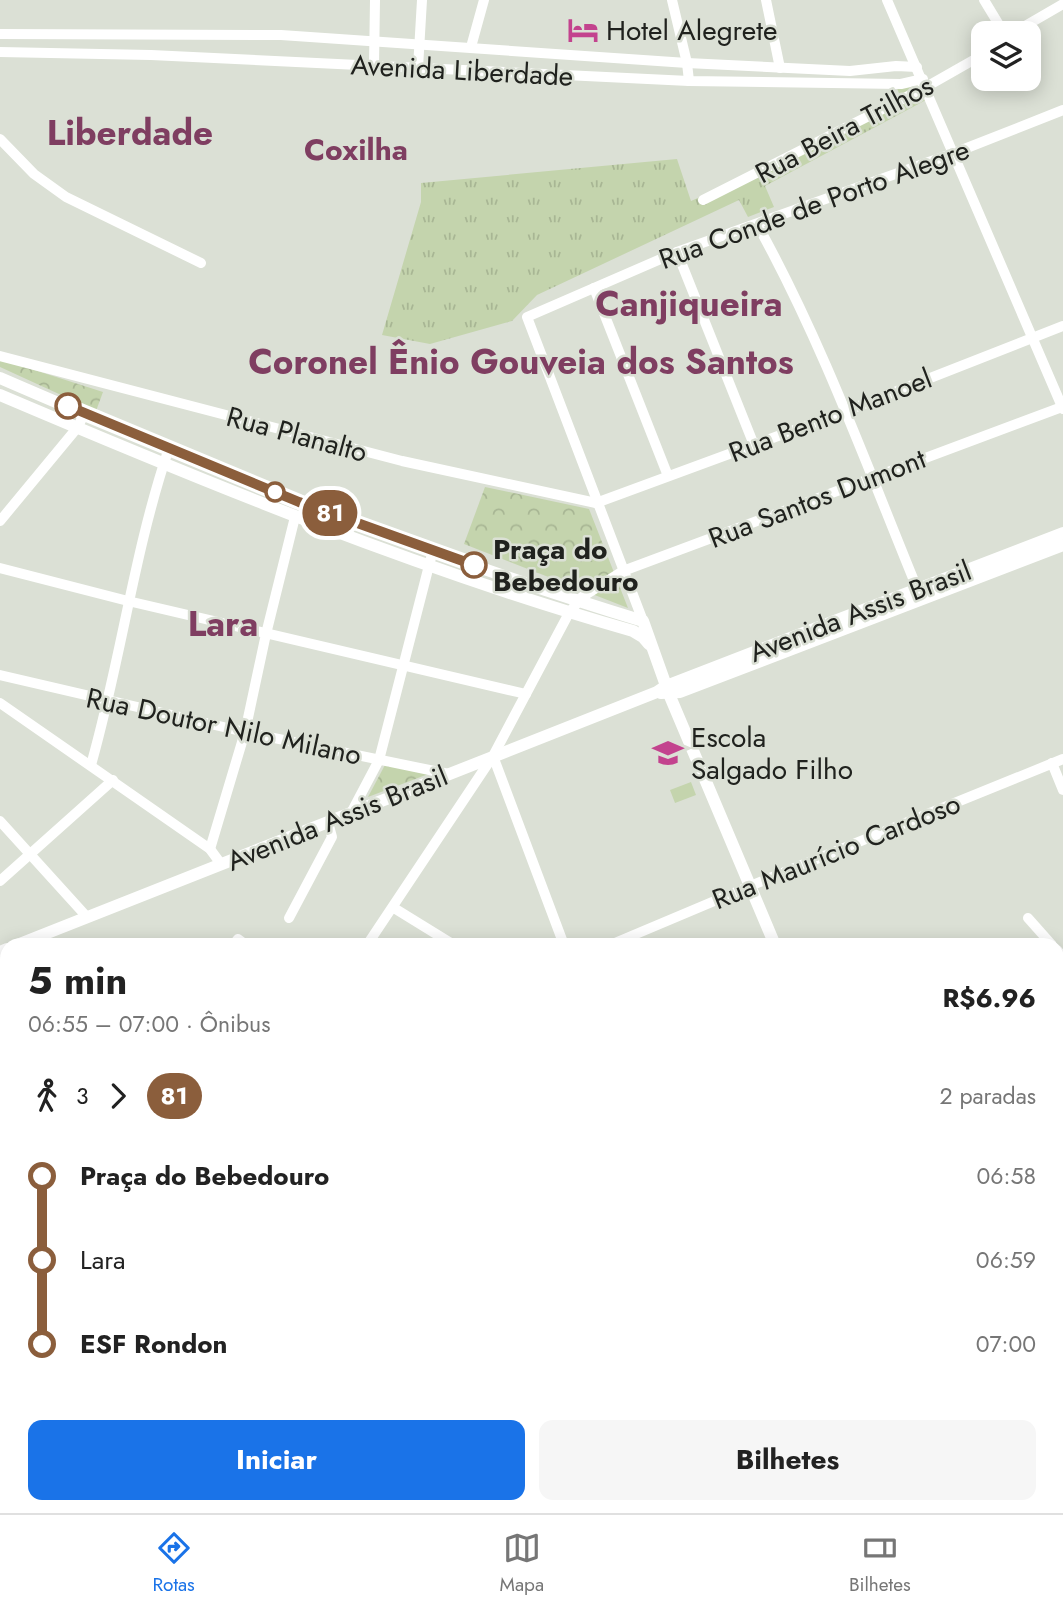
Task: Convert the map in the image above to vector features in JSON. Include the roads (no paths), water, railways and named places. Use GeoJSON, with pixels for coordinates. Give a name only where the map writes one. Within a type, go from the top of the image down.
{"type":"FeatureCollection","features":[{"type":"Feature","properties":{"kind":"main road"},"geometry":{"type":"LineString","coordinates":[[0,378],[299,502],[578,601],[643,621],[664,691],[772,938]]}},
{"type":"Feature","properties":{"kind":"main road"},"geometry":{"type":"LineString","coordinates":[[0,395],[295,517],[428,567],[633,631],[643,637],[653,650]]}},
{"type":"Feature","properties":{"kind":"main road","name":"Avenida Assis Brasil"},"geometry":{"type":"LineString","coordinates":[[991,567],[1063,533]]}},
{"type":"Feature","properties":{"kind":"main road","name":"Avenida Assis Brasil"},"geometry":{"type":"LineString","coordinates":[[35,938],[664,691],[991,567],[1063,545]]}},
{"type":"Feature","properties":{"kind":"street"},"geometry":{"type":"LineString","coordinates":[[374,66],[375,0]]}},
{"type":"Feature","properties":{"kind":"street"},"geometry":{"type":"LineString","coordinates":[[418,68],[422,0]]}},
{"type":"Feature","properties":{"kind":"street"},"geometry":{"type":"LineString","coordinates":[[471,47],[484,0]]}},
{"type":"Feature","properties":{"kind":"street"},"geometry":{"type":"LineString","coordinates":[[672,0],[689,81]]}},
{"type":"Feature","properties":{"kind":"street"},"geometry":{"type":"LineString","coordinates":[[766,0],[780,68]]}},
{"type":"Feature","properties":{"kind":"street"},"geometry":{"type":"LineString","coordinates":[[984,0],[997,21]]}},
{"type":"Feature","properties":{"kind":"street"},"geometry":{"type":"LineString","coordinates":[[890,1],[1062,408]]}},
{"type":"Feature","properties":{"kind":"street"},"geometry":{"type":"LineString","coordinates":[[1034,21],[1063,4]]}},
{"type":"Feature","properties":{"kind":"street","name":"Avenida Liberdade"},"geometry":{"type":"LineString","coordinates":[[0,34],[281,35],[687,64],[850,71],[896,66],[917,67]]}},
{"type":"Feature","properties":{"kind":"street","name":"Avenida Liberdade"},"geometry":{"type":"LineString","coordinates":[[0,52],[151,55],[689,81],[924,83]]}},
{"type":"Feature","properties":{"kind":"street","name":"Rua Beira Trilhos"},"geometry":{"type":"LineString","coordinates":[[703,200],[971,60]]}},
{"type":"Feature","properties":{"kind":"street"},"geometry":{"type":"LineString","coordinates":[[818,84],[819,69]]}},
{"type":"Feature","properties":{"kind":"street","name":"Rua Conde de Porto Alegre"},"geometry":{"type":"LineString","coordinates":[[596,503],[527,317],[677,252],[954,153],[1063,110]]}},
{"type":"Feature","properties":{"kind":"street"},"geometry":{"type":"LineString","coordinates":[[0,139],[34,174],[57,191],[201,263]]}},
{"type":"Feature","properties":{"kind":"street"},"geometry":{"type":"LineString","coordinates":[[757,224],[779,264],[846,411],[919,594]]}},
{"type":"Feature","properties":{"kind":"street"},"geometry":{"type":"LineString","coordinates":[[677,252],[754,445]]}},
{"type":"Feature","properties":{"kind":"street"},"geometry":{"type":"LineString","coordinates":[[594,288],[668,476]]}},
{"type":"Feature","properties":{"kind":"street","name":"Rua Bento Manoel"},"geometry":{"type":"LineString","coordinates":[[596,503],[846,411],[1063,326]]}},
{"type":"Feature","properties":{"kind":"street","name":"Rua Planalto"},"geometry":{"type":"LineString","coordinates":[[0,356],[402,461],[596,503]]}},
{"type":"Feature","properties":{"kind":"street","name":"Rua Santos Dumont"},"geometry":{"type":"LineString","coordinates":[[372,938],[493,757],[569,613],[578,601],[623,571],[1062,408]]}},
{"type":"Feature","properties":{"kind":"street"},"geometry":{"type":"LineString","coordinates":[[0,521],[77,428],[85,413]]}},
{"type":"Feature","properties":{"kind":"street"},"geometry":{"type":"LineString","coordinates":[[91,765],[109,702],[128,601],[169,447]]}},
{"type":"Feature","properties":{"kind":"street"},"geometry":{"type":"LineString","coordinates":[[596,503],[643,621]]}},
{"type":"Feature","properties":{"kind":"street"},"geometry":{"type":"LineString","coordinates":[[210,849],[245,732],[265,634],[295,517]]}},
{"type":"Feature","properties":{"kind":"street"},"geometry":{"type":"LineString","coordinates":[[351,813],[379,760],[433,550]]}},
{"type":"Feature","properties":{"kind":"street"},"geometry":{"type":"LineString","coordinates":[[0,568],[265,634],[526,694]]}},
{"type":"Feature","properties":{"kind":"street","name":"Rua Doutor Nilo Milano"},"geometry":{"type":"LineString","coordinates":[[2,678],[449,774]]}},
{"type":"Feature","properties":{"kind":"street"},"geometry":{"type":"LineString","coordinates":[[0,703],[210,849],[221,864]]}},
{"type":"Feature","properties":{"kind":"street"},"geometry":{"type":"LineString","coordinates":[[493,757],[561,938]]}},
{"type":"Feature","properties":{"kind":"street","name":"Rua Maurício Cardoso"},"geometry":{"type":"LineString","coordinates":[[627,938],[1063,759]]}},
{"type":"Feature","properties":{"kind":"street"},"geometry":{"type":"LineString","coordinates":[[1052,763],[1063,790]]}},
{"type":"Feature","properties":{"kind":"street"},"geometry":{"type":"LineString","coordinates":[[0,881],[113,780]]}},
{"type":"Feature","properties":{"kind":"street"},"geometry":{"type":"LineString","coordinates":[[0,821],[88,917]]}},
{"type":"Feature","properties":{"kind":"street"},"geometry":{"type":"LineString","coordinates":[[289,918],[332,837],[328,822]]}},
{"type":"Feature","properties":{"kind":"street"},"geometry":{"type":"LineString","coordinates":[[394,908],[443,938]]}},
{"type":"Feature","properties":{"kind":"street"},"geometry":{"type":"LineString","coordinates":[[1028,918],[1046,938]]}},
{"type":"Feature","properties":{"kind":"place","name":"Hotel Alegrete"},"geometry":{"type":"Point","coordinates":[583,30]}},
{"type":"Feature","properties":{"kind":"place","name":"Praça do Bebedouro"},"geometry":{"type":"Point","coordinates":[474,565]}},
{"type":"Feature","properties":{"kind":"place","name":"Escola Salgado Filho"},"geometry":{"type":"Point","coordinates":[668,753]}},
{"type":"Feature","properties":{"kind":"district","name":"Liberdade"},"geometry":{"type":"Point","coordinates":[130,133]}},
{"type":"Feature","properties":{"kind":"district","name":"Coxilha"},"geometry":{"type":"Point","coordinates":[356,150]}},
{"type":"Feature","properties":{"kind":"district","name":"Canjiqueira"},"geometry":{"type":"Point","coordinates":[689,304]}},
{"type":"Feature","properties":{"kind":"district","name":"Coronel Ênio Gouveia dos Santos"},"geometry":{"type":"Point","coordinates":[521,362]}},
{"type":"Feature","properties":{"kind":"district","name":"Lara"},"geometry":{"type":"Point","coordinates":[223,624]}}]}
